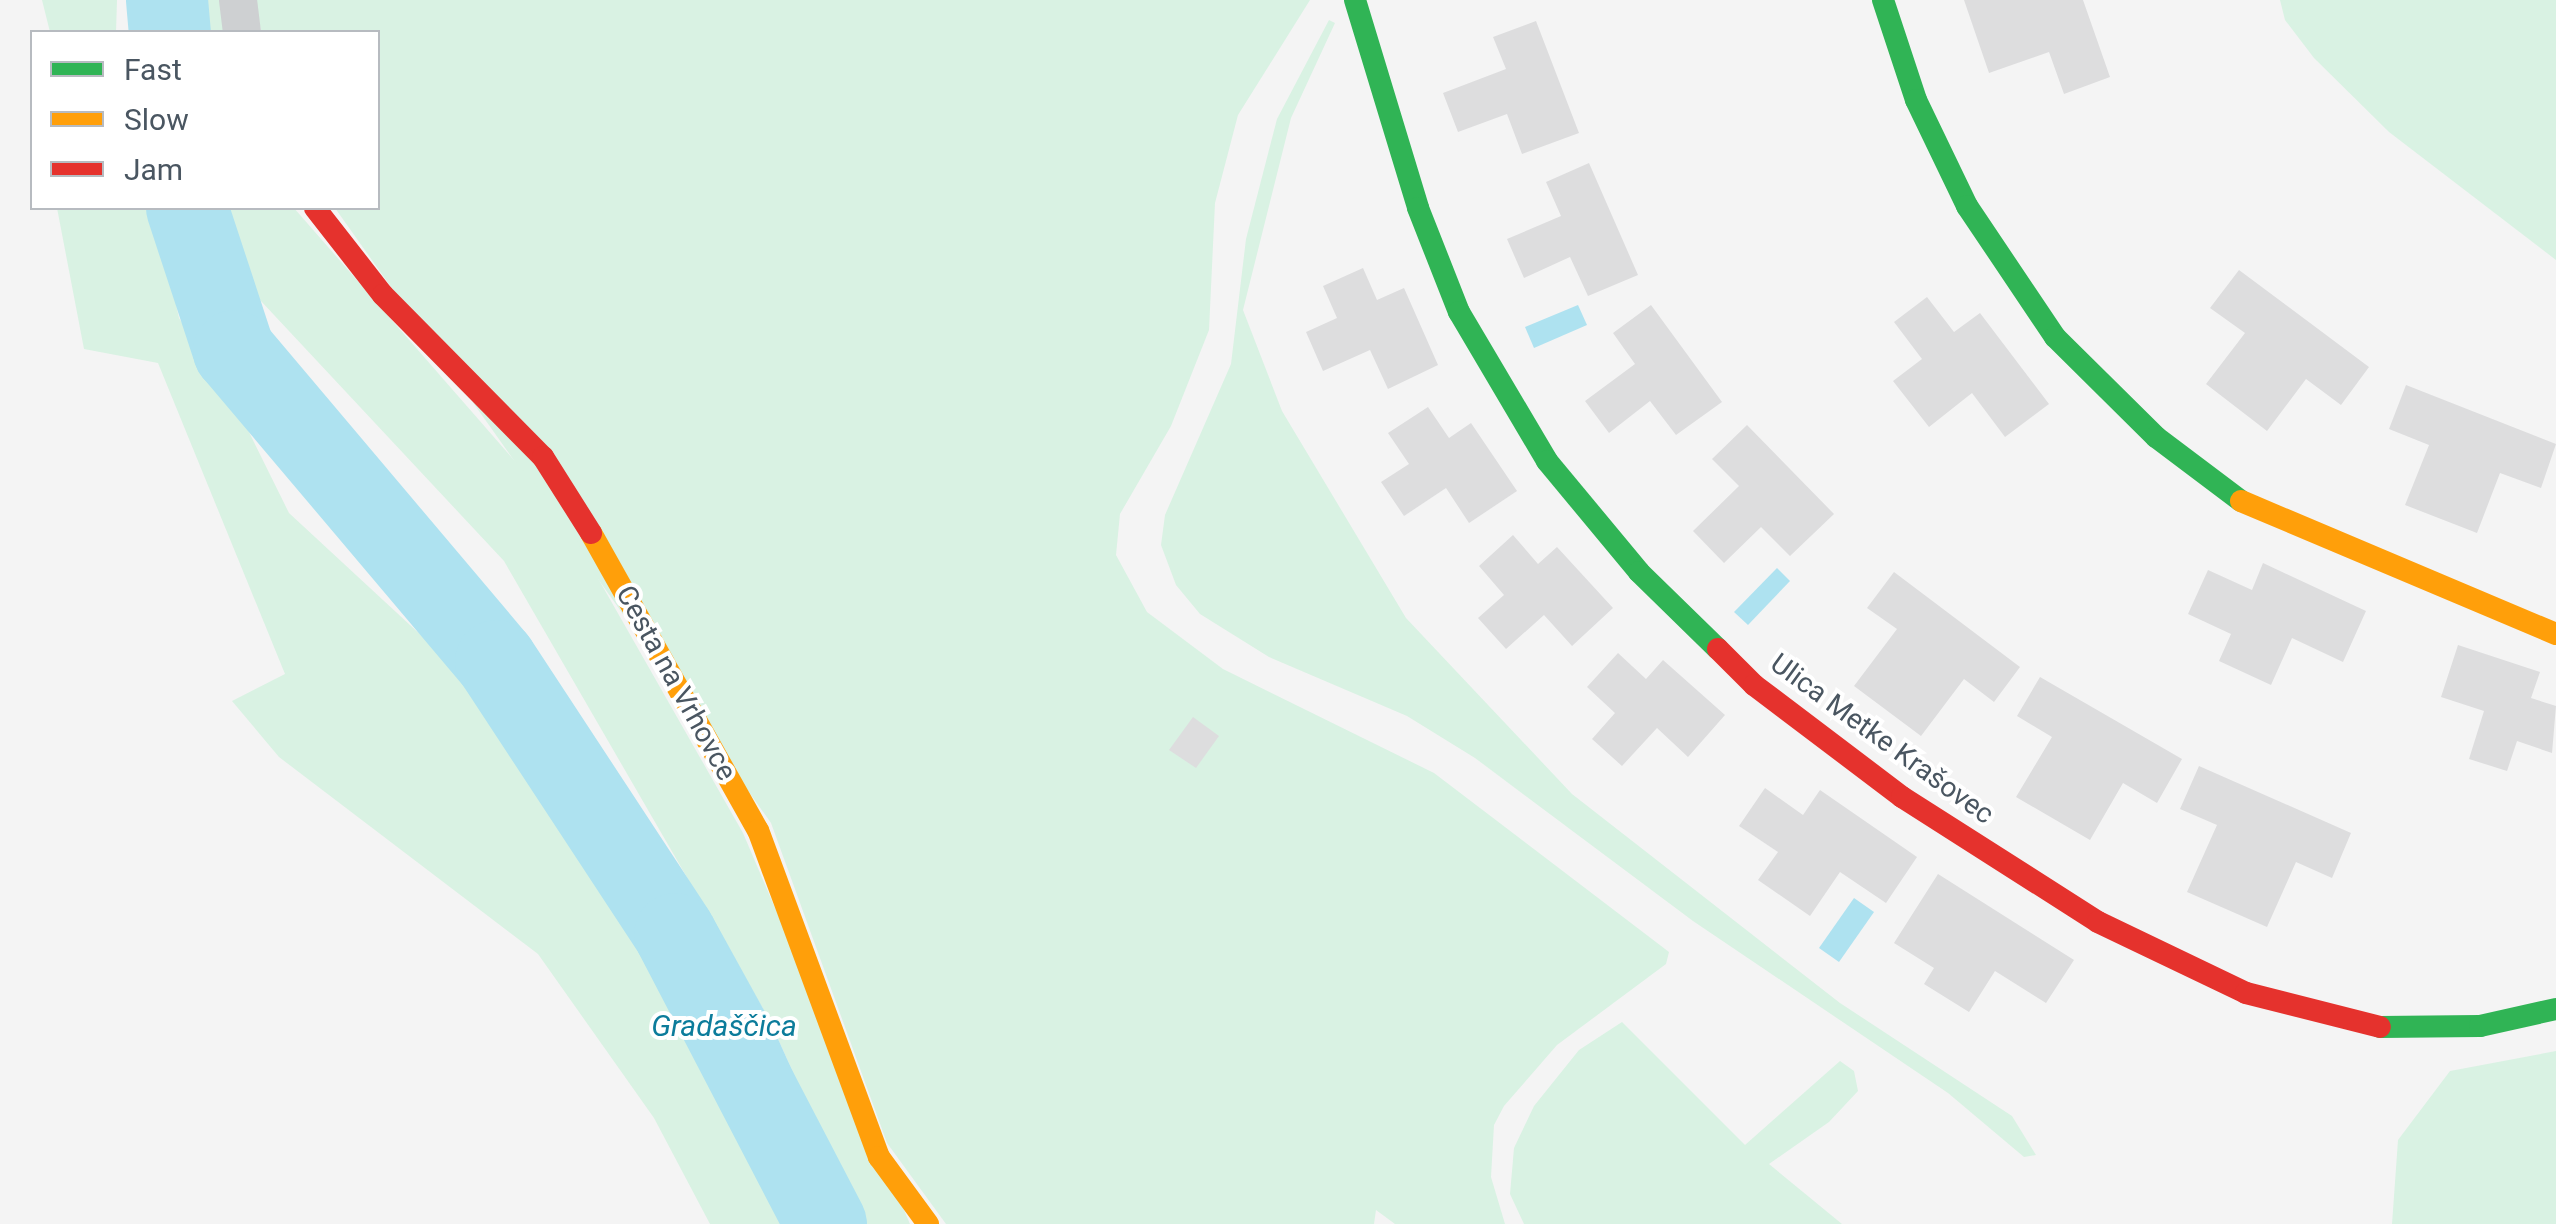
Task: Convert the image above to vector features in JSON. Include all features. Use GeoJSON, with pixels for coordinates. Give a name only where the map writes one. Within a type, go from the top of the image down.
{"type":"FeatureCollection","features":[{"type":"Feature","properties":{"kind":"street"},"geometry":{"type":"LineString","coordinates":[[238,0],[242,30]]}},
{"type":"Feature","properties":{"kind":"street","name":"Ulica Metke Krašovec"},"geometry":{"type":"LineString","coordinates":[[1355,0],[1418,208],[1459,312],[1547,461],[1638,572],[1754,685],[1902,796],[2098,922],[2246,992],[2360,1025],[2416,1030],[2480,1026],[2556,1008]]}},
{"type":"Feature","properties":{"kind":"street"},"geometry":{"type":"LineString","coordinates":[[1883,0],[1916,100],[1967,206],[2056,337],[2143,425],[2229,495],[2293,528],[2556,634]]}},
{"type":"Feature","properties":{"kind":"street","name":"Cesta na Vrhovce"},"geometry":{"type":"LineString","coordinates":[[317,210],[383,295],[543,458],[603,551],[758,830],[880,1157],[928,1224]]}},
{"type":"Feature","properties":{"kind":"green space"},"geometry":{"type":"Polygon","coordinates":[[[42,0],[117,0],[116,30],[50,30],[42,0]]]}},
{"type":"Feature","properties":{"kind":"green space"},"geometry":{"type":"Polygon","coordinates":[[[199,0],[220,0],[224,30],[199,30],[199,0]]]}},
{"type":"Feature","properties":{"kind":"green space"},"geometry":{"type":"Polygon","coordinates":[[[256,0],[1310,0],[1238,115],[1215,203],[1209,330],[1171,426],[1120,514],[1116,555],[1147,612],[1223,669],[1434,773],[1669,952],[1666,964],[1557,1045],[1504,1106],[1494,1125],[1491,1177],[1505,1224],[1395,1224],[1376,1210],[1374,1224],[946,1224],[887,1143],[771,823],[336,210],[380,210],[380,30],[261,30],[256,0]]]}},
{"type":"Feature","properties":{"kind":"green space"},"geometry":{"type":"Polygon","coordinates":[[[2280,0],[2556,0],[2556,260],[2389,132],[2314,58],[2285,20],[2280,0]]]}},
{"type":"Feature","properties":{"kind":"green space"},"geometry":{"type":"Polygon","coordinates":[[[1329,20],[1335,23],[1291,118],[1243,310],[1282,411],[1406,618],[1572,794],[1840,1003],[2012,1116],[2036,1155],[2024,1157],[1948,1093],[1693,921],[1475,758],[1407,716],[1269,657],[1200,614],[1176,585],[1161,545],[1165,515],[1231,364],[1246,239],[1277,119],[1329,20]]]}},
{"type":"Feature","properties":{"kind":"green space"},"geometry":{"type":"Polygon","coordinates":[[[57,210],[155,210],[179,318],[238,410],[289,513],[464,675],[550,788],[786,1224],[710,1224],[654,1118],[538,954],[279,757],[232,701],[285,674],[158,363],[84,349],[57,210]]]}},
{"type":"Feature","properties":{"kind":"green space"},"geometry":{"type":"Polygon","coordinates":[[[218,210],[296,210],[562,515],[743,833],[910,1224],[861,1224],[770,1021],[504,561],[260,300],[226,242],[218,210]]]}},
{"type":"Feature","properties":{"kind":"green space"},"geometry":{"type":"Polygon","coordinates":[[[1622,1022],[1745,1145],[1840,1061],[1854,1071],[1858,1091],[1829,1122],[1769,1164],[1842,1224],[1524,1224],[1510,1194],[1514,1148],[1534,1106],[1579,1050],[1622,1022]]]}},
{"type":"Feature","properties":{"kind":"green space"},"geometry":{"type":"Polygon","coordinates":[[[2556,1051],[2556,1224],[2392,1224],[2398,1140],[2450,1071],[2556,1051]]]}},
{"type":"Feature","properties":{"kind":"water"},"geometry":{"type":"Polygon","coordinates":[[[1578,305],[1587,325],[1534,348],[1525,327],[1578,305]]]}},
{"type":"Feature","properties":{"kind":"water"},"geometry":{"type":"Polygon","coordinates":[[[1777,568],[1790,581],[1748,625],[1734,612],[1777,568]]]}},
{"type":"Feature","properties":{"kind":"water"},"geometry":{"type":"Polygon","coordinates":[[[1854,898],[1874,912],[1839,962],[1819,948],[1854,898]]]}},
{"type":"Feature","properties":{"kind":"water","name":"Gradaščica"},"geometry":{"type":"Polygon","coordinates":[[[712,916],[770,1021],[861,1224],[786,1224],[638,951],[712,916]]]}},
{"type":"Feature","properties":{"kind":"building"},"geometry":{"type":"Polygon","coordinates":[[[1964,0],[2083,0],[2110,77],[2064,94],[2049,52],[1989,73],[1964,0]]]}},
{"type":"Feature","properties":{"kind":"building"},"geometry":{"type":"Polygon","coordinates":[[[1536,21],[1579,133],[1522,154],[1507,114],[1458,132],[1443,93],[1506,69],[1493,37],[1536,21]]]}},
{"type":"Feature","properties":{"kind":"building"},"geometry":{"type":"Polygon","coordinates":[[[1589,163],[1638,275],[1588,296],[1570,257],[1524,278],[1507,239],[1561,216],[1546,182],[1589,163]]]}},
{"type":"Feature","properties":{"kind":"building"},"geometry":{"type":"Polygon","coordinates":[[[1363,268],[1377,300],[1404,288],[1438,365],[1388,389],[1370,350],[1323,371],[1306,332],[1337,318],[1323,286],[1363,268]]]}},
{"type":"Feature","properties":{"kind":"building"},"geometry":{"type":"Polygon","coordinates":[[[2239,270],[2369,367],[2341,405],[2306,379],[2267,431],[2206,384],[2245,333],[2210,308],[2239,270]]]}},
{"type":"Feature","properties":{"kind":"building"},"geometry":{"type":"Polygon","coordinates":[[[1927,297],[1954,332],[1980,313],[2049,404],[2005,437],[1972,393],[1929,427],[1893,381],[1922,359],[1894,322],[1927,297]]]}},
{"type":"Feature","properties":{"kind":"building"},"geometry":{"type":"Polygon","coordinates":[[[1651,305],[1722,402],[1676,435],[1650,401],[1609,433],[1585,401],[1635,364],[1613,333],[1651,305]]]}},
{"type":"Feature","properties":{"kind":"building"},"geometry":{"type":"Polygon","coordinates":[[[2406,385],[2556,444],[2541,488],[2500,473],[2477,533],[2405,505],[2429,445],[2389,429],[2406,385]]]}},
{"type":"Feature","properties":{"kind":"building"},"geometry":{"type":"Polygon","coordinates":[[[1428,407],[1449,438],[1471,423],[1517,491],[1469,523],[1446,488],[1404,516],[1381,482],[1409,464],[1388,433],[1428,407]]]}},
{"type":"Feature","properties":{"kind":"building"},"geometry":{"type":"Polygon","coordinates":[[[1747,425],[1834,514],[1790,556],[1761,527],[1724,563],[1693,531],[1739,486],[1712,459],[1747,425]]]}},
{"type":"Feature","properties":{"kind":"building"},"geometry":{"type":"Polygon","coordinates":[[[1513,535],[1538,564],[1557,547],[1613,608],[1572,646],[1544,615],[1506,649],[1478,618],[1504,595],[1479,566],[1513,535]]]}},
{"type":"Feature","properties":{"kind":"building"},"geometry":{"type":"Polygon","coordinates":[[[2263,563],[2366,611],[2343,662],[2292,638],[2271,685],[2219,661],[2231,634],[2188,614],[2208,570],[2252,590],[2263,563]]]}},
{"type":"Feature","properties":{"kind":"building"},"geometry":{"type":"Polygon","coordinates":[[[1894,572],[2020,667],[1994,702],[1964,679],[1921,736],[1854,686],[1897,629],[1867,608],[1894,572]]]}},
{"type":"Feature","properties":{"kind":"building"},"geometry":{"type":"Polygon","coordinates":[[[2458,645],[2540,672],[2531,698],[2556,706],[2552,753],[2517,741],[2507,771],[2469,759],[2484,711],[2441,697],[2458,645]]]}},
{"type":"Feature","properties":{"kind":"building"},"geometry":{"type":"Polygon","coordinates":[[[1618,653],[1646,679],[1663,660],[1725,715],[1688,757],[1657,728],[1622,766],[1592,739],[1615,713],[1587,687],[1618,653]]]}},
{"type":"Feature","properties":{"kind":"building"},"geometry":{"type":"Polygon","coordinates":[[[2040,677],[2182,759],[2157,803],[2123,783],[2090,840],[2016,797],[2052,737],[2017,716],[2040,677]]]}},
{"type":"Feature","properties":{"kind":"building"},"geometry":{"type":"Polygon","coordinates":[[[1193,717],[1219,736],[1196,768],[1169,750],[1193,717]]]}},
{"type":"Feature","properties":{"kind":"building"},"geometry":{"type":"Polygon","coordinates":[[[2199,766],[2351,833],[2332,878],[2296,862],[2267,927],[2187,892],[2217,825],[2180,809],[2199,766]]]}},
{"type":"Feature","properties":{"kind":"building"},"geometry":{"type":"Polygon","coordinates":[[[1765,788],[1803,815],[1820,790],[1917,857],[1886,903],[1840,872],[1810,916],[1758,880],[1778,852],[1739,826],[1765,788]]]}},
{"type":"Feature","properties":{"kind":"building"},"geometry":{"type":"Polygon","coordinates":[[[1938,874],[2074,960],[2046,1003],[1995,971],[1969,1012],[1924,984],[1934,968],[1894,943],[1938,874]]]}},
{"type":"Feature","properties":{"kind":"waterway","name":"Gradaščica"},"geometry":{"type":"LineString","coordinates":[[167,0],[170,30]]}},
{"type":"Feature","properties":{"kind":"waterway","name":"Gradaščica"},"geometry":{"type":"LineString","coordinates":[[188,210],[234,351],[496,661],[675,934],[826,1224]]}},
{"type":"Feature","properties":{"kind":"traffic: fast"},"geometry":{"type":"LineString","coordinates":[[1355,0],[1418,208],[1459,312],[1547,461],[1639,572],[1718,649]]}},
{"type":"Feature","properties":{"kind":"traffic: fast"},"geometry":{"type":"LineString","coordinates":[[1883,0],[1916,100],[1967,206],[2055,337],[2156,437],[2241,501]]}},
{"type":"Feature","properties":{"kind":"traffic: fast"},"geometry":{"type":"LineString","coordinates":[[2380,1027],[2480,1026],[2556,1009]]}},
{"type":"Feature","properties":{"kind":"traffic: slow"},"geometry":{"type":"LineString","coordinates":[[2241,501],[2556,634]]}},
{"type":"Feature","properties":{"kind":"traffic: slow"},"geometry":{"type":"LineString","coordinates":[[591,533],[758,830],[879,1157],[928,1224]]}},
{"type":"Feature","properties":{"kind":"traffic: jam"},"geometry":{"type":"LineString","coordinates":[[317,210],[383,295],[543,457],[591,533]]}},
{"type":"Feature","properties":{"kind":"traffic: jam"},"geometry":{"type":"LineString","coordinates":[[1718,649],[1754,685],[1902,797],[2098,922],[2246,993],[2380,1027]]}}]}
